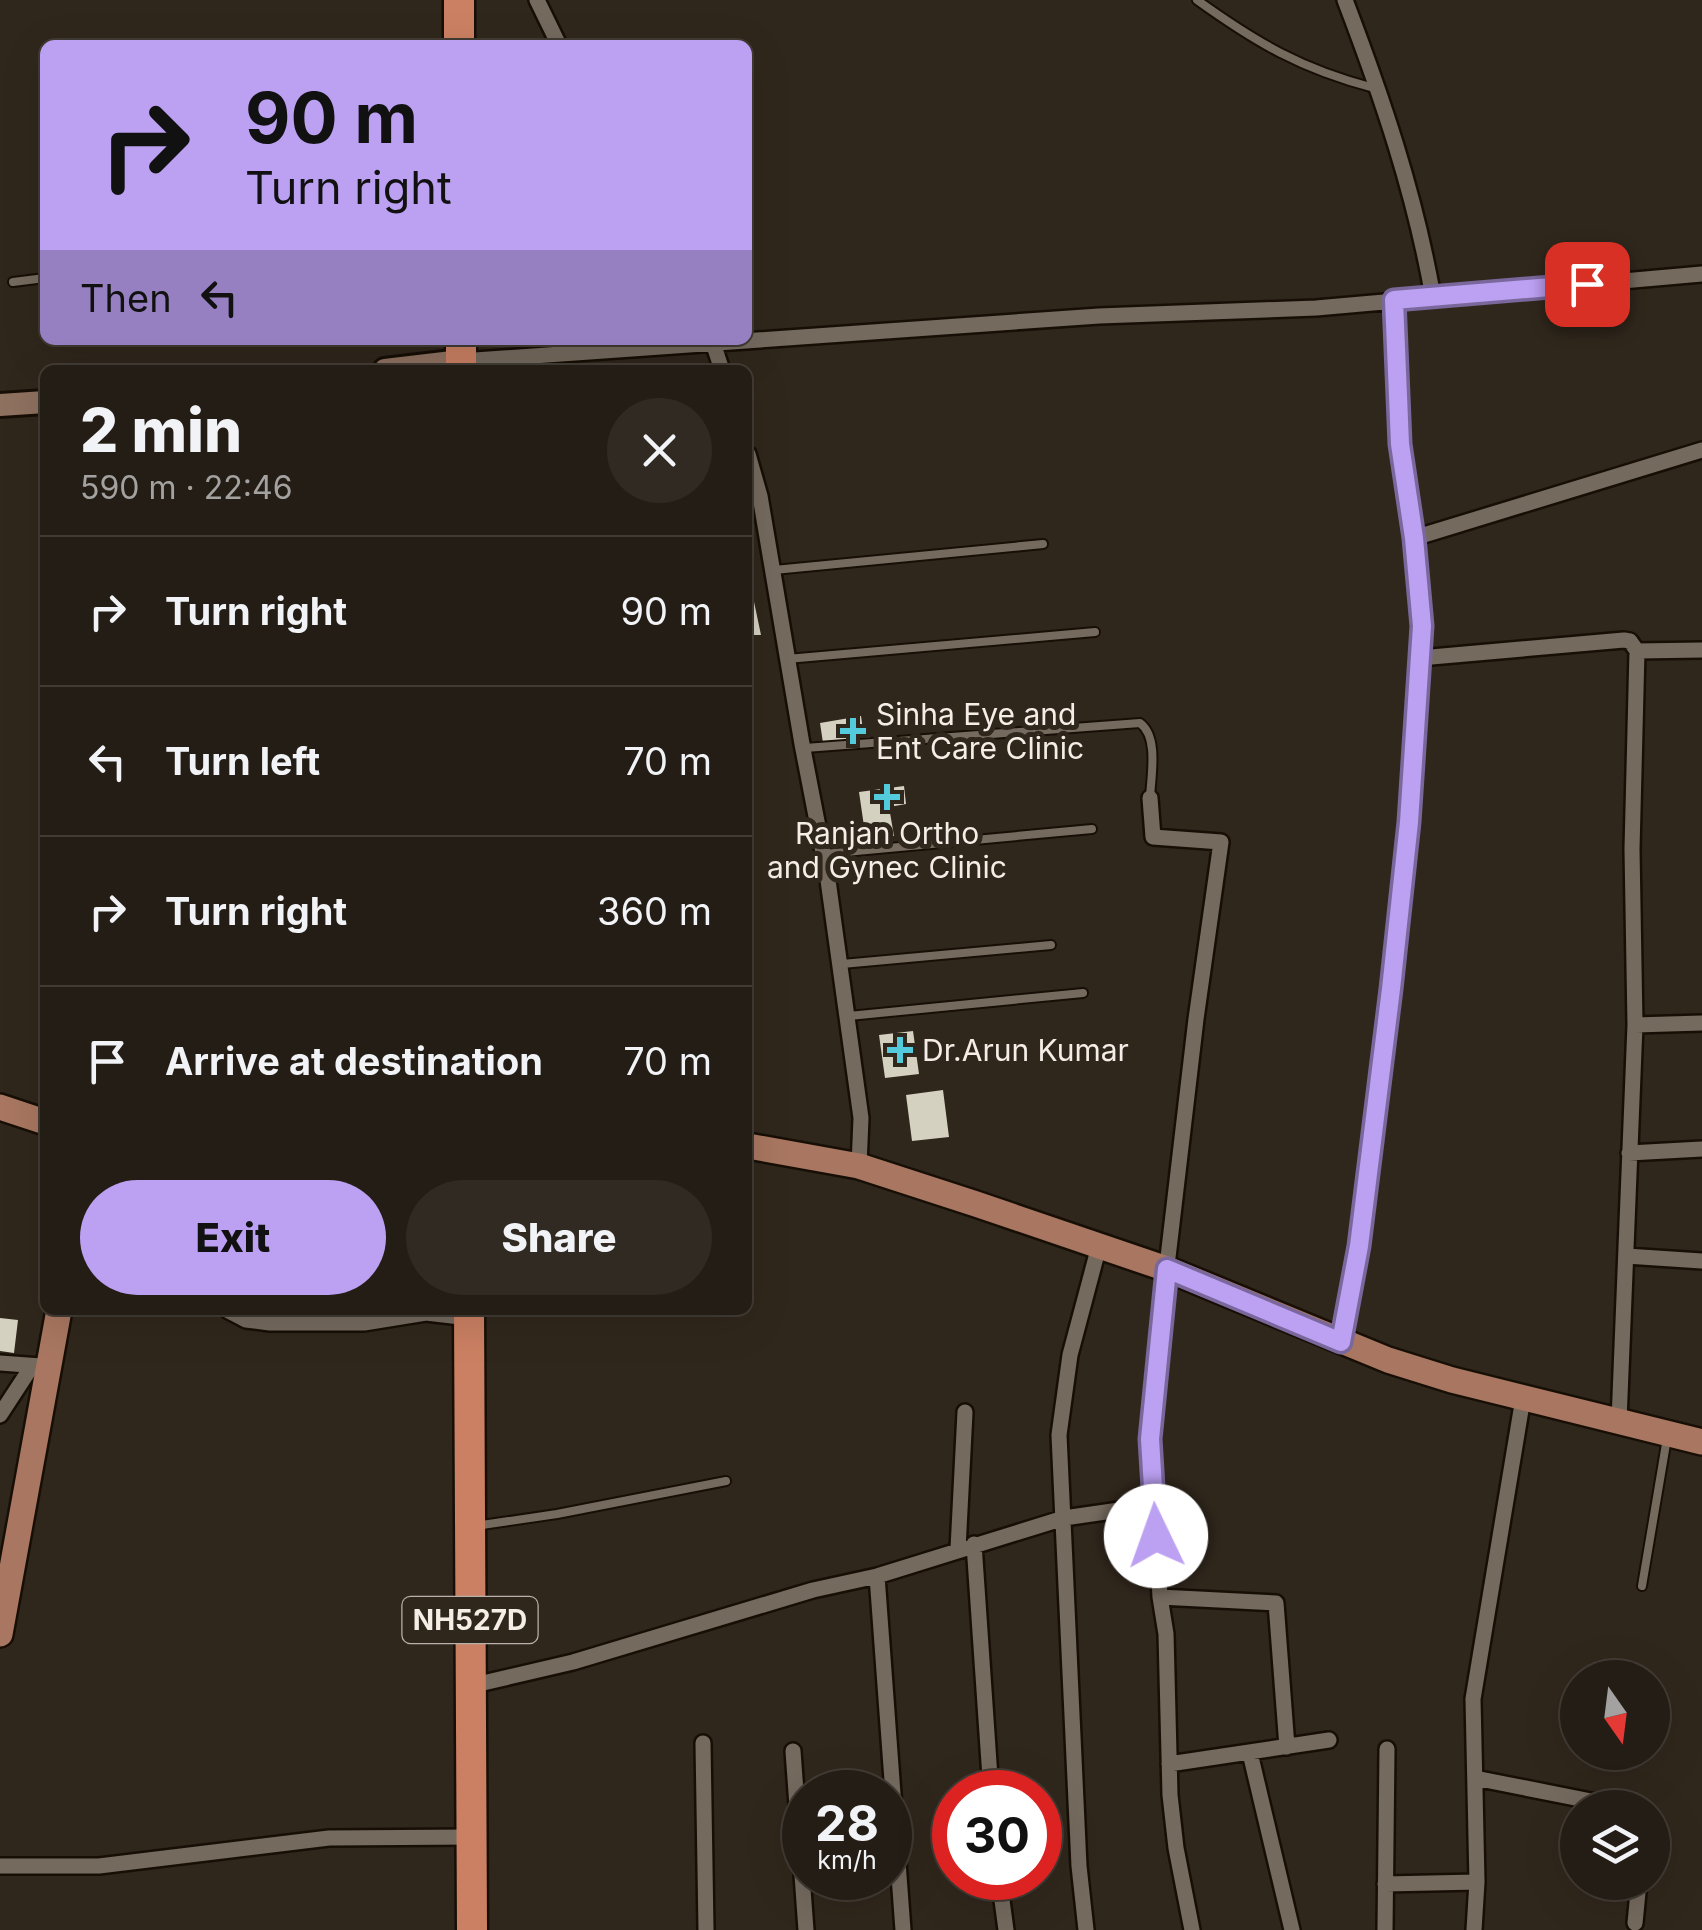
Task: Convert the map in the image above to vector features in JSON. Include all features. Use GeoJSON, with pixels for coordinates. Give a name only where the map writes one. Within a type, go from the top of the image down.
{"type":"FeatureCollection","features":[{"type":"Feature","properties":{"kind":"highway"},"geometry":{"type":"LineString","coordinates":[[459,0],[459,40]]}},
{"type":"Feature","properties":{"kind":"highway","name":"NH527D"},"geometry":{"type":"LineString","coordinates":[[468,1315],[472,1930]]}},
{"type":"Feature","properties":{"kind":"main road"},"geometry":{"type":"LineString","coordinates":[[0,1107],[40,1120]]}},
{"type":"Feature","properties":{"kind":"main road"},"geometry":{"type":"LineString","coordinates":[[752,1147],[858,1166],[1099,1246],[1167,1269],[1404,1365],[1702,1442]]}},
{"type":"Feature","properties":{"kind":"main road"},"geometry":{"type":"LineString","coordinates":[[0,1634],[40,1366],[56,1315]]}},
{"type":"Feature","properties":{"kind":"street"},"geometry":{"type":"LineString","coordinates":[[537,0],[557,40]]}},
{"type":"Feature","properties":{"kind":"street"},"geometry":{"type":"LineString","coordinates":[[1344,0],[1378,89],[1422,235],[1433,296]]}},
{"type":"Feature","properties":{"kind":"street"},"geometry":{"type":"LineString","coordinates":[[752,339],[1099,316],[1316,308],[1702,274]]}},
{"type":"Feature","properties":{"kind":"street"},"geometry":{"type":"LineString","coordinates":[[1341,1342],[1359,1246],[1387,1022],[1409,822],[1422,626],[1400,444],[1394,300]]}},
{"type":"Feature","properties":{"kind":"street"},"geometry":{"type":"LineString","coordinates":[[414,365],[461,357],[663,345]]}},
{"type":"Feature","properties":{"kind":"street"},"geometry":{"type":"LineString","coordinates":[[0,405],[40,402]]}},
{"type":"Feature","properties":{"kind":"street"},"geometry":{"type":"LineString","coordinates":[[1414,538],[1702,450]]}},
{"type":"Feature","properties":{"kind":"street"},"geometry":{"type":"LineString","coordinates":[[752,468],[841,964],[862,1118],[858,1166]]}},
{"type":"Feature","properties":{"kind":"street"},"geometry":{"type":"LineString","coordinates":[[1420,658],[1624,640],[1630,641],[1637,651],[1632,848],[1635,1025],[1618,1421]]}},
{"type":"Feature","properties":{"kind":"street"},"geometry":{"type":"LineString","coordinates":[[1637,651],[1702,650]]}},
{"type":"Feature","properties":{"kind":"street"},"geometry":{"type":"LineString","coordinates":[[1150,798],[1153,837],[1221,842],[1152,1403],[1154,1505],[1166,1634],[1169,1764],[1176,1848],[1192,1930]]}},
{"type":"Feature","properties":{"kind":"street"},"geometry":{"type":"LineString","coordinates":[[1635,1025],[1702,1024]]}},
{"type":"Feature","properties":{"kind":"street"},"geometry":{"type":"LineString","coordinates":[[1629,1153],[1702,1149]]}},
{"type":"Feature","properties":{"kind":"street"},"geometry":{"type":"LineString","coordinates":[[1086,1930],[1078,1866],[1059,1435],[1063,1392],[1099,1246]]}},
{"type":"Feature","properties":{"kind":"street"},"geometry":{"type":"LineString","coordinates":[[1626,1256],[1702,1261]]}},
{"type":"Feature","properties":{"kind":"street"},"geometry":{"type":"LineString","coordinates":[[236,1315],[270,1323],[364,1323],[414,1315]]}},
{"type":"Feature","properties":{"kind":"street"},"geometry":{"type":"LineString","coordinates":[[0,1363],[40,1366]]}},
{"type":"Feature","properties":{"kind":"street"},"geometry":{"type":"LineString","coordinates":[[0,1414],[40,1366]]}},
{"type":"Feature","properties":{"kind":"street"},"geometry":{"type":"LineString","coordinates":[[1474,1930],[1477,1882],[1473,1699],[1523,1398]]}},
{"type":"Feature","properties":{"kind":"street"},"geometry":{"type":"LineString","coordinates":[[964,1412],[966,1547],[988,1770]]}},
{"type":"Feature","properties":{"kind":"street"},"geometry":{"type":"LineString","coordinates":[[470,1686],[573,1662],[1064,1518],[1154,1505]]}},
{"type":"Feature","properties":{"kind":"street"},"geometry":{"type":"LineString","coordinates":[[876,1576],[903,1930]]}},
{"type":"Feature","properties":{"kind":"street"},"geometry":{"type":"LineString","coordinates":[[1160,1597],[1276,1603],[1286,1747]]}},
{"type":"Feature","properties":{"kind":"street"},"geometry":{"type":"LineString","coordinates":[[1169,1764],[1329,1740]]}},
{"type":"Feature","properties":{"kind":"street"},"geometry":{"type":"LineString","coordinates":[[704,1743],[706,1930]]}},
{"type":"Feature","properties":{"kind":"street"},"geometry":{"type":"LineString","coordinates":[[1385,1930],[1387,1749]]}},
{"type":"Feature","properties":{"kind":"street"},"geometry":{"type":"LineString","coordinates":[[793,1751],[806,1930]]}},
{"type":"Feature","properties":{"kind":"street"},"geometry":{"type":"LineString","coordinates":[[1250,1754],[1292,1930]]}},
{"type":"Feature","properties":{"kind":"street"},"geometry":{"type":"LineString","coordinates":[[1474,1778],[1560,1795]]}},
{"type":"Feature","properties":{"kind":"street"},"geometry":{"type":"LineString","coordinates":[[0,1866],[99,1866],[328,1838],[472,1837]]}},
{"type":"Feature","properties":{"kind":"street"},"geometry":{"type":"LineString","coordinates":[[1385,1884],[1477,1882]]}},
{"type":"Feature","properties":{"kind":"street"},"geometry":{"type":"LineString","coordinates":[[1001,1900],[1006,1930]]}},
{"type":"Feature","properties":{"kind":"street"},"geometry":{"type":"LineString","coordinates":[[1635,1922],[1637,1900]]}},
{"type":"Feature","properties":{"kind":"lane"},"geometry":{"type":"LineString","coordinates":[[1197,0],[1277,54],[1378,89]]}},
{"type":"Feature","properties":{"kind":"lane"},"geometry":{"type":"LineString","coordinates":[[13,282],[40,279]]}},
{"type":"Feature","properties":{"kind":"lane"},"geometry":{"type":"LineString","coordinates":[[773,570],[1044,544]]}},
{"type":"Feature","properties":{"kind":"lane"},"geometry":{"type":"LineString","coordinates":[[788,659],[1094,632]]}},
{"type":"Feature","properties":{"kind":"lane"},"geometry":{"type":"LineString","coordinates":[[802,748],[1140,724],[1146,726],[1152,738],[1150,798]]}},
{"type":"Feature","properties":{"kind":"lane"},"geometry":{"type":"LineString","coordinates":[[824,854],[1092,829]]}},
{"type":"Feature","properties":{"kind":"lane"},"geometry":{"type":"LineString","coordinates":[[841,964],[1051,945]]}},
{"type":"Feature","properties":{"kind":"lane"},"geometry":{"type":"LineString","coordinates":[[848,1016],[1084,993]]}},
{"type":"Feature","properties":{"kind":"lane"},"geometry":{"type":"LineString","coordinates":[[1642,1586],[1668,1433]]}},
{"type":"Feature","properties":{"kind":"lane"},"geometry":{"type":"LineString","coordinates":[[470,1526],[726,1482]]}},
{"type":"Feature","properties":{"kind":"building"},"geometry":{"type":"Polygon","coordinates":[[[752,592],[761,635],[752,635],[752,592]]]}},
{"type":"Feature","properties":{"kind":"building"},"geometry":{"type":"Polygon","coordinates":[[[861,716],[864,737],[823,743],[820,723],[861,716]]]}},
{"type":"Feature","properties":{"kind":"building"},"geometry":{"type":"Polygon","coordinates":[[[904,786],[906,804],[889,807],[894,836],[866,840],[859,792],[904,786]]]}},
{"type":"Feature","properties":{"kind":"building"},"geometry":{"type":"Polygon","coordinates":[[[913,1031],[919,1074],[885,1078],[879,1035],[913,1031]]]}},
{"type":"Feature","properties":{"kind":"building"},"geometry":{"type":"Polygon","coordinates":[[[943,1090],[949,1137],[912,1141],[906,1095],[943,1090]]]}},
{"type":"Feature","properties":{"kind":"building"},"geometry":{"type":"Polygon","coordinates":[[[0,1318],[18,1320],[14,1353],[0,1351],[0,1318]]]}},
{"type":"Feature","properties":{"kind":"place","name":"Sinha Eye and Ent Care Clinic"},"geometry":{"type":"Point","coordinates":[853,731]}},
{"type":"Feature","properties":{"kind":"place","name":"Ranjan Ortho and Gynec Clinic"},"geometry":{"type":"Point","coordinates":[887,797]}},
{"type":"Feature","properties":{"kind":"place","name":"Dr.Arun Kumar"},"geometry":{"type":"Point","coordinates":[900,1050]}},
{"type":"Feature","properties":{"kind":"route"},"geometry":{"type":"LineString","coordinates":[[1156,1536],[1150,1439],[1167,1269],[1341,1342],[1359,1246],[1391,989],[1409,822],[1422,626],[1400,444],[1394,300],[1587,284]]}}]}
